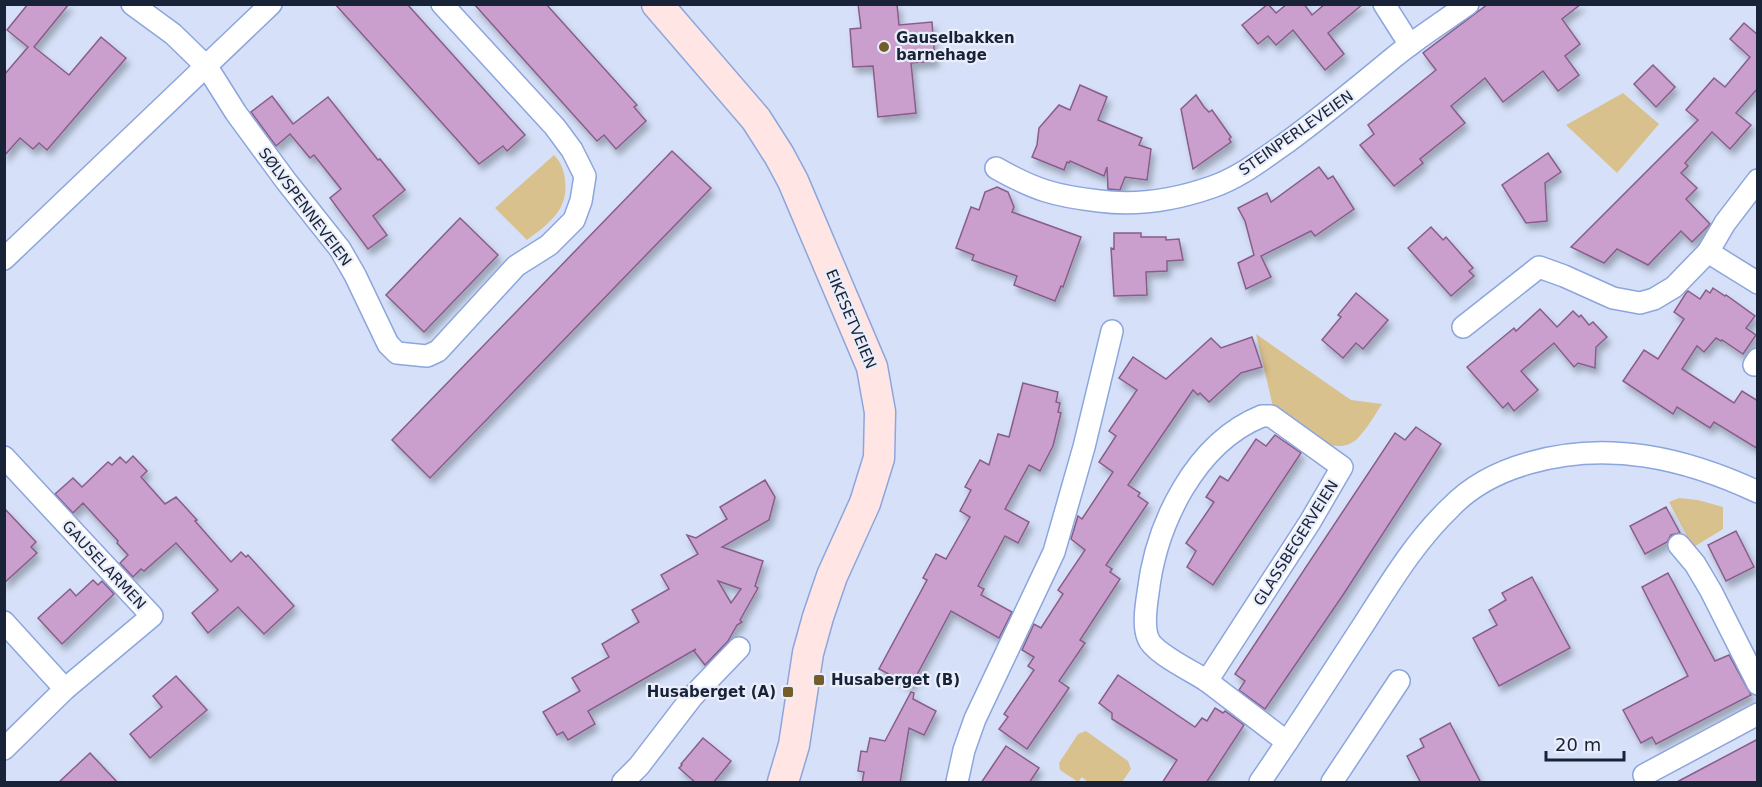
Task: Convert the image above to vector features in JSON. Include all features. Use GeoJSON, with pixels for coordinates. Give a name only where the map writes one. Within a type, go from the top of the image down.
{"type":"FeatureCollection","features":[{"type":"Feature","properties":{"kind":"main road","name":"EIKESETVEIEN"},"geometry":{"type":"LineString","coordinates":[[657,4],[756,119],[779,155],[793,181],[872,368],[878,393],[881,439],[879,458],[865,503],[832,576],[818,617],[808,653],[794,745],[783,783]]}},
{"type":"Feature","properties":{"kind":"main road","name":"EIKESETVEIEN"},"geometry":{"type":"LineString","coordinates":[[794,745],[795,783]]}},
{"type":"Feature","properties":{"kind":"street"},"geometry":{"type":"LineString","coordinates":[[132,4],[173,34],[207,67]]}},
{"type":"Feature","properties":{"kind":"street"},"geometry":{"type":"LineString","coordinates":[[4,259],[271,4]]}},
{"type":"Feature","properties":{"kind":"street","name":"SØLVSPENNEVEIEN"},"geometry":{"type":"LineString","coordinates":[[207,67],[236,114],[340,249],[388,345],[396,353],[427,356],[438,351],[516,266],[549,245],[574,220],[581,201],[585,176],[572,150],[555,127],[442,4]]}},
{"type":"Feature","properties":{"kind":"street"},"geometry":{"type":"LineString","coordinates":[[1384,4],[1410,45]]}},
{"type":"Feature","properties":{"kind":"street","name":"STEINPERLEVEIEN"},"geometry":{"type":"LineString","coordinates":[[996,168],[1037,189],[1069,198],[1120,204],[1194,193],[1213,187],[1257,164],[1363,85],[1410,45],[1468,4]]}},
{"type":"Feature","properties":{"kind":"street"},"geometry":{"type":"LineString","coordinates":[[1463,327],[1539,267],[1613,298],[1640,303],[1654,299],[1674,287],[1708,252],[1725,223],[1758,180]]}},
{"type":"Feature","properties":{"kind":"street"},"geometry":{"type":"LineString","coordinates":[[1708,252],[1758,283]]}},
{"type":"Feature","properties":{"kind":"street"},"geometry":{"type":"LineString","coordinates":[[957,783],[964,750],[975,719],[1054,552],[1084,447],[1112,331]]}},
{"type":"Feature","properties":{"kind":"street","name":"GLASSBEGERVEIEN"},"geometry":{"type":"LineString","coordinates":[[1207,681],[1304,531],[1342,467],[1271,416],[1262,416],[1241,425],[1211,452],[1188,480],[1165,525],[1151,569],[1147,602],[1147,637],[1150,643],[1207,681],[1287,742]]}},
{"type":"Feature","properties":{"kind":"street"},"geometry":{"type":"LineString","coordinates":[[1260,783],[1418,545],[1452,505],[1499,474],[1549,458],[1586,452],[1626,453],[1666,460],[1716,474],[1758,492]]}},
{"type":"Feature","properties":{"kind":"street","name":"GAUSELARMEN"},"geometry":{"type":"LineString","coordinates":[[4,457],[152,616],[65,689],[4,749]]}},
{"type":"Feature","properties":{"kind":"street"},"geometry":{"type":"LineString","coordinates":[[1679,544],[1695,564],[1711,591],[1758,684]]}},
{"type":"Feature","properties":{"kind":"street"},"geometry":{"type":"LineString","coordinates":[[4,622],[65,689]]}},
{"type":"Feature","properties":{"kind":"street"},"geometry":{"type":"LineString","coordinates":[[623,783],[639,766],[692,697],[740,648]]}},
{"type":"Feature","properties":{"kind":"street"},"geometry":{"type":"LineString","coordinates":[[1332,783],[1399,681]]}},
{"type":"Feature","properties":{"kind":"street"},"geometry":{"type":"LineString","coordinates":[[1644,775],[1758,714]]}},
{"type":"Feature","properties":{"kind":"shaded area"},"geometry":{"type":"Polygon","coordinates":[[[1623,93],[1659,124],[1617,173],[1566,125],[1623,93]]]}},
{"type":"Feature","properties":{"kind":"shaded area"},"geometry":{"type":"Polygon","coordinates":[[[554,155],[564,173],[564,200],[549,222],[527,240],[495,208],[554,155]]]}},
{"type":"Feature","properties":{"kind":"shaded area"},"geometry":{"type":"Polygon","coordinates":[[[1256,334],[1351,400],[1382,404],[1357,439],[1347,445],[1325,444],[1303,432],[1274,411],[1256,334]]]}},
{"type":"Feature","properties":{"kind":"shaded area"},"geometry":{"type":"Polygon","coordinates":[[[1679,498],[1698,500],[1723,507],[1723,529],[1689,550],[1683,541],[1687,536],[1669,502],[1679,498]]]}},
{"type":"Feature","properties":{"kind":"shaded area"},"geometry":{"type":"Polygon","coordinates":[[[1086,731],[1128,761],[1131,769],[1122,782],[1088,782],[1082,777],[1078,782],[1060,770],[1059,763],[1078,734],[1086,731]]]}},
{"type":"Feature","properties":{"kind":"building"},"geometry":{"type":"Polygon","coordinates":[[[28,4],[69,4],[34,47],[69,75],[101,37],[126,58],[47,150],[39,143],[33,149],[20,138],[4,156],[4,75],[28,47],[7,30],[28,4]]]}},
{"type":"Feature","properties":{"kind":"building"},"geometry":{"type":"Polygon","coordinates":[[[335,4],[407,4],[525,135],[507,151],[503,146],[479,164],[335,4]]]}},
{"type":"Feature","properties":{"kind":"building"},"geometry":{"type":"Polygon","coordinates":[[[474,4],[546,4],[637,105],[634,107],[646,121],[616,149],[604,135],[597,141],[474,4]]]}},
{"type":"Feature","properties":{"kind":"building"},"geometry":{"type":"Polygon","coordinates":[[[858,4],[897,4],[899,25],[932,22],[935,61],[911,63],[916,113],[878,117],[873,66],[853,67],[850,29],[861,28],[858,4]]]}},
{"type":"Feature","properties":{"kind":"building"},"geometry":{"type":"Polygon","coordinates":[[[1268,4],[1276,13],[1287,4],[1304,4],[1312,15],[1325,4],[1363,4],[1328,33],[1344,54],[1325,70],[1293,30],[1276,45],[1268,36],[1258,44],[1242,25],[1268,4]]]}},
{"type":"Feature","properties":{"kind":"building"},"geometry":{"type":"Polygon","coordinates":[[[1488,4],[1581,4],[1562,19],[1580,44],[1565,56],[1579,75],[1558,91],[1543,71],[1503,102],[1485,78],[1451,106],[1465,123],[1420,159],[1423,163],[1394,186],[1360,145],[1374,134],[1368,125],[1436,70],[1423,53],[1488,4]]]}},
{"type":"Feature","properties":{"kind":"building"},"geometry":{"type":"Polygon","coordinates":[[[1744,23],[1758,35],[1758,88],[1736,113],[1751,125],[1730,149],[1712,132],[1685,163],[1688,166],[1681,173],[1697,188],[1686,199],[1710,224],[1692,242],[1681,231],[1648,265],[1617,249],[1604,263],[1571,247],[1698,120],[1686,110],[1714,78],[1725,87],[1750,57],[1730,39],[1744,23]]]}},
{"type":"Feature","properties":{"kind":"building"},"geometry":{"type":"Polygon","coordinates":[[[1653,65],[1675,87],[1656,107],[1634,84],[1653,65]]]}},
{"type":"Feature","properties":{"kind":"building"},"geometry":{"type":"Polygon","coordinates":[[[1080,85],[1107,97],[1098,120],[1142,138],[1139,145],[1151,149],[1147,180],[1125,177],[1120,190],[1108,189],[1107,167],[1104,176],[1070,161],[1067,162],[1064,170],[1032,157],[1037,145],[1039,128],[1059,105],[1070,110],[1080,85]]]}},
{"type":"Feature","properties":{"kind":"building"},"geometry":{"type":"Polygon","coordinates":[[[1196,95],[1209,112],[1212,110],[1231,137],[1229,139],[1231,142],[1193,169],[1181,109],[1196,95]]]}},
{"type":"Feature","properties":{"kind":"building"},"geometry":{"type":"Polygon","coordinates":[[[272,96],[293,124],[328,97],[405,190],[373,216],[387,235],[368,249],[330,198],[341,189],[314,155],[310,158],[290,134],[276,146],[251,112],[272,96]]]}},
{"type":"Feature","properties":{"kind":"building"},"geometry":{"type":"Polygon","coordinates":[[[672,151],[711,188],[430,478],[392,440],[672,151]]]}},
{"type":"Feature","properties":{"kind":"building"},"geometry":{"type":"Polygon","coordinates":[[[1548,153],[1561,172],[1545,183],[1547,221],[1526,223],[1502,185],[1548,153]]]}},
{"type":"Feature","properties":{"kind":"building"},"geometry":{"type":"Polygon","coordinates":[[[1319,167],[1328,179],[1333,176],[1354,209],[1315,236],[1311,231],[1261,256],[1271,277],[1246,289],[1238,263],[1254,255],[1245,221],[1238,208],[1267,193],[1271,202],[1319,167]]]}},
{"type":"Feature","properties":{"kind":"building"},"geometry":{"type":"Polygon","coordinates":[[[997,187],[1008,192],[1014,207],[1012,212],[1081,237],[1063,287],[1061,286],[1055,301],[1014,285],[1017,276],[972,260],[974,255],[956,248],[971,207],[979,210],[985,192],[997,187]]]}},
{"type":"Feature","properties":{"kind":"building"},"geometry":{"type":"Polygon","coordinates":[[[460,218],[498,255],[424,332],[386,295],[460,218]]]}},
{"type":"Feature","properties":{"kind":"building"},"geometry":{"type":"Polygon","coordinates":[[[1431,227],[1443,240],[1446,237],[1473,268],[1469,271],[1474,276],[1451,296],[1408,248],[1431,227]]]}},
{"type":"Feature","properties":{"kind":"building"},"geometry":{"type":"Polygon","coordinates":[[[1114,233],[1141,233],[1141,237],[1179,239],[1183,260],[1167,261],[1167,271],[1146,272],[1147,295],[1114,296],[1111,248],[1114,249],[1114,233]]]}},
{"type":"Feature","properties":{"kind":"building"},"geometry":{"type":"Polygon","coordinates":[[[1713,288],[1755,316],[1746,328],[1756,335],[1743,354],[1716,338],[1704,352],[1697,346],[1682,369],[1734,403],[1742,391],[1758,401],[1758,449],[1714,422],[1710,428],[1677,407],[1673,414],[1623,381],[1644,350],[1658,359],[1684,319],[1674,312],[1686,293],[1688,291],[1700,299],[1706,290],[1710,293],[1713,288]]]}},
{"type":"Feature","properties":{"kind":"building"},"geometry":{"type":"Polygon","coordinates":[[[1356,293],[1388,320],[1363,349],[1356,343],[1343,358],[1322,340],[1341,317],[1338,315],[1356,293]]]}},
{"type":"Feature","properties":{"kind":"building"},"geometry":{"type":"Polygon","coordinates":[[[1540,309],[1557,327],[1573,311],[1579,317],[1581,315],[1589,325],[1593,322],[1607,337],[1596,347],[1595,368],[1578,363],[1574,367],[1554,343],[1521,371],[1538,390],[1514,411],[1508,403],[1503,408],[1467,367],[1514,328],[1516,331],[1540,309]]]}},
{"type":"Feature","properties":{"kind":"building"},"geometry":{"type":"Polygon","coordinates":[[[1252,337],[1262,367],[1241,373],[1209,402],[1193,390],[1128,485],[1140,493],[1138,496],[1148,503],[1106,565],[1112,569],[1110,572],[1120,579],[1080,640],[1085,643],[1059,681],[1069,688],[1027,749],[999,729],[1008,717],[1004,714],[1034,670],[1028,666],[1034,657],[1022,650],[1034,624],[1041,628],[1063,594],[1058,590],[1085,550],[1071,539],[1078,516],[1082,519],[1113,472],[1099,462],[1116,436],[1109,431],[1137,390],[1119,378],[1133,357],[1166,379],[1211,338],[1221,348],[1252,337]]]}},
{"type":"Feature","properties":{"kind":"building"},"geometry":{"type":"Polygon","coordinates":[[[1023,383],[1058,392],[1056,402],[1060,403],[1058,412],[1061,413],[1053,446],[1040,471],[1029,465],[1005,509],[1029,522],[1018,543],[1005,536],[978,586],[984,589],[981,595],[1012,612],[999,638],[951,611],[911,686],[879,669],[927,580],[923,578],[936,554],[946,559],[970,517],[960,511],[971,490],[965,487],[980,460],[989,465],[998,434],[1009,437],[1023,383]]]}},
{"type":"Feature","properties":{"kind":"building"},"geometry":{"type":"Polygon","coordinates":[[[1416,427],[1441,444],[1343,595],[1265,709],[1239,690],[1245,681],[1235,674],[1395,433],[1405,440],[1416,427]]]}},
{"type":"Feature","properties":{"kind":"building"},"geometry":{"type":"Polygon","coordinates":[[[1275,435],[1301,453],[1213,585],[1187,567],[1196,551],[1186,543],[1214,502],[1206,497],[1220,476],[1228,481],[1256,439],[1266,446],[1275,435]]]}},
{"type":"Feature","properties":{"kind":"building"},"geometry":{"type":"Polygon","coordinates":[[[133,456],[147,471],[141,477],[165,504],[176,497],[231,562],[241,552],[246,557],[248,555],[294,606],[264,634],[238,607],[208,633],[192,613],[218,590],[176,543],[144,571],[141,569],[133,577],[120,563],[128,555],[83,503],[73,513],[55,494],[73,478],[82,487],[108,462],[112,465],[120,457],[126,463],[133,456]]]}},
{"type":"Feature","properties":{"kind":"building"},"geometry":{"type":"Polygon","coordinates":[[[765,480],[775,497],[769,520],[722,547],[763,561],[755,586],[758,588],[740,620],[742,622],[737,625],[728,641],[705,665],[694,651],[696,649],[588,711],[595,724],[568,740],[563,732],[557,735],[543,712],[580,691],[572,678],[609,657],[602,644],[639,622],[632,610],[669,589],[661,575],[698,554],[687,535],[696,538],[727,519],[720,507],[765,480]],[[718,581],[731,603],[741,589],[718,581]]]}},
{"type":"Feature","properties":{"kind":"building"},"geometry":{"type":"Polygon","coordinates":[[[1666,507],[1680,533],[1671,535],[1667,542],[1645,554],[1630,526],[1666,507]]]}},
{"type":"Feature","properties":{"kind":"building"},"geometry":{"type":"Polygon","coordinates":[[[4,508],[36,542],[31,547],[37,553],[4,583],[4,508]]]}},
{"type":"Feature","properties":{"kind":"building"},"geometry":{"type":"Polygon","coordinates":[[[1736,531],[1754,567],[1726,581],[1708,545],[1736,531]]]}},
{"type":"Feature","properties":{"kind":"building"},"geometry":{"type":"Polygon","coordinates":[[[1668,573],[1715,661],[1729,655],[1751,695],[1656,744],[1652,737],[1641,743],[1623,710],[1688,676],[1642,587],[1668,573]]]}},
{"type":"Feature","properties":{"kind":"building"},"geometry":{"type":"Polygon","coordinates":[[[1532,577],[1570,648],[1499,686],[1473,638],[1497,625],[1489,610],[1506,600],[1502,593],[1532,577]]]}},
{"type":"Feature","properties":{"kind":"building"},"geometry":{"type":"Polygon","coordinates":[[[93,580],[98,585],[102,581],[114,594],[62,644],[38,618],[70,589],[76,596],[93,580]]]}},
{"type":"Feature","properties":{"kind":"building"},"geometry":{"type":"Polygon","coordinates":[[[1118,675],[1195,727],[1202,718],[1207,721],[1215,708],[1223,713],[1225,711],[1244,725],[1206,783],[1162,783],[1177,760],[1112,719],[1112,713],[1099,703],[1118,675]]]}},
{"type":"Feature","properties":{"kind":"building"},"geometry":{"type":"Polygon","coordinates":[[[176,676],[207,710],[150,758],[130,734],[162,707],[153,696],[176,676]]]}},
{"type":"Feature","properties":{"kind":"building"},"geometry":{"type":"Polygon","coordinates":[[[911,692],[914,693],[913,699],[936,711],[924,735],[909,728],[900,783],[862,783],[864,772],[858,771],[861,751],[867,752],[870,738],[885,741],[911,692]]]}},
{"type":"Feature","properties":{"kind":"building"},"geometry":{"type":"Polygon","coordinates":[[[1450,723],[1481,783],[1421,783],[1407,756],[1424,747],[1420,739],[1450,723]]]}},
{"type":"Feature","properties":{"kind":"building"},"geometry":{"type":"Polygon","coordinates":[[[703,738],[731,761],[713,783],[696,783],[679,768],[703,738]]]}},
{"type":"Feature","properties":{"kind":"building"},"geometry":{"type":"Polygon","coordinates":[[[1758,739],[1758,783],[1675,783],[1758,739]]]}},
{"type":"Feature","properties":{"kind":"building"},"geometry":{"type":"Polygon","coordinates":[[[1006,746],[1039,768],[1029,783],[981,783],[1006,746]]]}},
{"type":"Feature","properties":{"kind":"building"},"geometry":{"type":"Polygon","coordinates":[[[90,753],[118,783],[58,783],[90,753]]]}},
{"type":"Feature","properties":{"kind":"place","name":"Gauselbakken barnehage"},"geometry":{"type":"Point","coordinates":[884,47]}},
{"type":"Feature","properties":{"kind":"place","name":"Husaberget (B)"},"geometry":{"type":"Point","coordinates":[819,680]}},
{"type":"Feature","properties":{"kind":"place","name":"Husaberget (A)"},"geometry":{"type":"Point","coordinates":[788,692]}}]}
